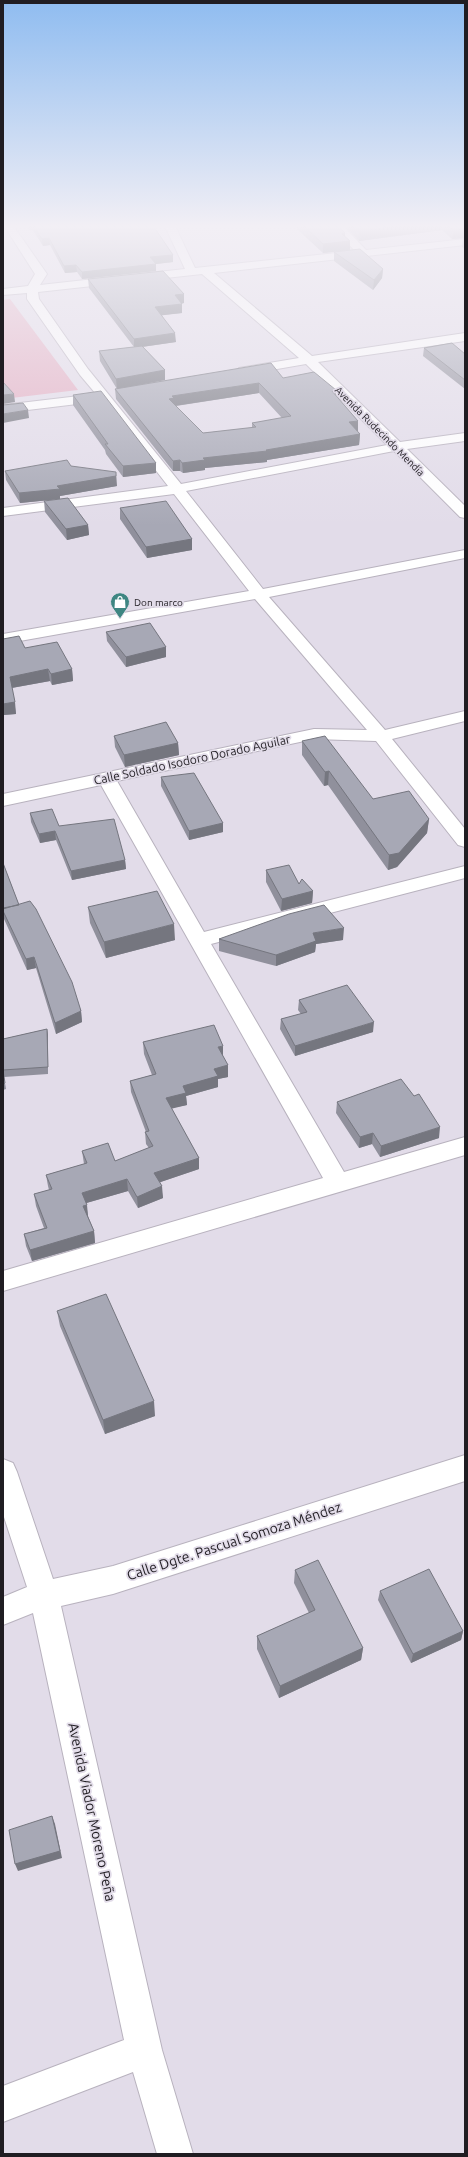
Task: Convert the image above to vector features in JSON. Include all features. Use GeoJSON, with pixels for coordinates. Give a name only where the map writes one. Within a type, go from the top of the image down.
{"type":"FeatureCollection","features":[{"type":"Feature","properties":{"kind":"street"},"geometry":{"type":"LineString","coordinates":[[51,325],[84,372],[105,396],[258,594],[381,736],[465,841]]}},
{"type":"Feature","properties":{"kind":"street","name":"Avenida Rudecindo Mendía"},"geometry":{"type":"LineString","coordinates":[[268,325],[309,360],[465,514]]}},
{"type":"Feature","properties":{"kind":"street"},"geometry":{"type":"LineString","coordinates":[[231,374],[309,360],[465,337]]}},
{"type":"Feature","properties":{"kind":"street"},"geometry":{"type":"LineString","coordinates":[[3,410],[121,393]]}},
{"type":"Feature","properties":{"kind":"street"},"geometry":{"type":"LineString","coordinates":[[3,512],[177,488],[396,447],[465,436]]}},
{"type":"Feature","properties":{"kind":"street"},"geometry":{"type":"LineString","coordinates":[[3,639],[258,594],[465,554]]}},
{"type":"Feature","properties":{"kind":"street","name":"Calle Soldado Isodoro Dorado Aguilar"},"geometry":{"type":"LineString","coordinates":[[3,800],[314,734],[381,736],[465,716]]}},
{"type":"Feature","properties":{"kind":"street"},"geometry":{"type":"LineString","coordinates":[[106,778],[338,1183]]}},
{"type":"Feature","properties":{"kind":"street"},"geometry":{"type":"LineString","coordinates":[[200,940],[465,872]]}},
{"type":"Feature","properties":{"kind":"street"},"geometry":{"type":"LineString","coordinates":[[4,1279],[465,1146]]}},
{"type":"Feature","properties":{"kind":"street","name":"Calle Dgte. Pascual Somoza Méndez"},"geometry":{"type":"LineString","coordinates":[[3,1611],[44,1596],[113,1580],[465,1468]]}},
{"type":"Feature","properties":{"kind":"street","name":"Avenida Viador Moreno Peña"},"geometry":{"type":"LineString","coordinates":[[3,1472],[44,1596],[144,2050],[175,2154]]}},
{"type":"Feature","properties":{"kind":"street"},"geometry":{"type":"LineString","coordinates":[[3,2104],[144,2050]]}},
{"type":"Feature","properties":{"kind":"shaded area"},"geometry":{"type":"Polygon","coordinates":[[[3,325],[29,325],[78,390],[3,399],[3,325]]]}},
{"type":"Feature","properties":{"kind":"building"},"geometry":{"type":"Polygon","coordinates":[[[123,325],[169,325],[175,333],[134,339],[123,325]]]}},
{"type":"Feature","properties":{"kind":"building"},"geometry":{"type":"Polygon","coordinates":[[[452,343],[465,354],[465,380],[424,348],[452,343]]]}},
{"type":"Feature","properties":{"kind":"building"},"geometry":{"type":"Polygon","coordinates":[[[142,346],[165,370],[116,379],[99,351],[142,346]]]}},
{"type":"Feature","properties":{"kind":"building"},"geometry":{"type":"Polygon","coordinates":[[[271,363],[283,378],[314,372],[336,390],[332,391],[358,421],[349,422],[360,434],[266,450],[267,451],[203,458],[205,460],[182,463],[180,460],[173,461],[115,389],[271,363]],[[259,383],[172,396],[174,398],[169,399],[203,433],[256,427],[252,423],[291,416],[259,383]]]}},
{"type":"Feature","properties":{"kind":"building"},"geometry":{"type":"Polygon","coordinates":[[[3,382],[14,394],[3,395],[3,382]]]}},
{"type":"Feature","properties":{"kind":"building"},"geometry":{"type":"Polygon","coordinates":[[[101,391],[156,463],[123,466],[105,444],[108,444],[73,395],[101,391]]]}},
{"type":"Feature","properties":{"kind":"building"},"geometry":{"type":"Polygon","coordinates":[[[23,403],[28,410],[3,414],[3,405],[23,403]]]}},
{"type":"Feature","properties":{"kind":"building"},"geometry":{"type":"Polygon","coordinates":[[[67,460],[71,466],[116,472],[116,476],[57,486],[60,489],[19,493],[5,471],[67,460]]]}},
{"type":"Feature","properties":{"kind":"building"},"geometry":{"type":"Polygon","coordinates":[[[68,498],[88,525],[66,529],[44,501],[68,498]]]}},
{"type":"Feature","properties":{"kind":"building"},"geometry":{"type":"Polygon","coordinates":[[[166,501],[192,539],[146,547],[120,508],[166,501]]]}},
{"type":"Feature","properties":{"kind":"building"},"geometry":{"type":"Polygon","coordinates":[[[150,623],[166,647],[126,657],[106,632],[150,623]]]}},
{"type":"Feature","properties":{"kind":"building"},"geometry":{"type":"Polygon","coordinates":[[[19,636],[25,648],[57,642],[72,669],[51,674],[48,669],[10,677],[15,702],[3,704],[3,639],[19,636]]]}},
{"type":"Feature","properties":{"kind":"building"},"geometry":{"type":"Polygon","coordinates":[[[166,722],[178,743],[124,755],[114,736],[166,722]]]}},
{"type":"Feature","properties":{"kind":"building"},"geometry":{"type":"Polygon","coordinates":[[[325,736],[373,799],[409,791],[429,819],[399,853],[389,855],[329,771],[325,772],[302,741],[325,736]]]}},
{"type":"Feature","properties":{"kind":"building"},"geometry":{"type":"Polygon","coordinates":[[[194,773],[223,823],[189,831],[161,777],[194,773]]]}},
{"type":"Feature","properties":{"kind":"building"},"geometry":{"type":"Polygon","coordinates":[[[52,809],[59,826],[114,819],[125,860],[71,871],[55,831],[39,834],[30,813],[52,809]]]}},
{"type":"Feature","properties":{"kind":"building"},"geometry":{"type":"Polygon","coordinates":[[[3,863],[19,905],[3,908],[3,863]]]}},
{"type":"Feature","properties":{"kind":"building"},"geometry":{"type":"Polygon","coordinates":[[[289,865],[299,884],[302,879],[313,891],[282,899],[266,870],[289,865]]]}},
{"type":"Feature","properties":{"kind":"building"},"geometry":{"type":"Polygon","coordinates":[[[157,891],[174,924],[104,942],[88,907],[157,891]]]}},
{"type":"Feature","properties":{"kind":"building"},"geometry":{"type":"Polygon","coordinates":[[[30,901],[36,909],[72,982],[81,1011],[55,1023],[34,957],[26,959],[3,911],[3,909],[30,901]]]}},
{"type":"Feature","properties":{"kind":"building"},"geometry":{"type":"Polygon","coordinates":[[[324,905],[344,928],[313,933],[316,941],[276,955],[219,939],[289,914],[324,905]]]}},
{"type":"Feature","properties":{"kind":"building"},"geometry":{"type":"Polygon","coordinates":[[[347,985],[374,1022],[295,1046],[281,1019],[307,1012],[299,1000],[347,985]]]}},
{"type":"Feature","properties":{"kind":"building"},"geometry":{"type":"Polygon","coordinates":[[[214,1025],[223,1046],[218,1047],[228,1065],[214,1069],[218,1076],[183,1086],[186,1093],[166,1098],[199,1158],[154,1173],[162,1186],[137,1197],[127,1179],[82,1193],[87,1205],[83,1206],[94,1231],[30,1250],[24,1234],[47,1228],[34,1194],[52,1189],[46,1175],[87,1163],[82,1151],[108,1143],[115,1161],[153,1146],[145,1132],[149,1131],[130,1081],[156,1074],[143,1042],[214,1025]]]}},
{"type":"Feature","properties":{"kind":"building"},"geometry":{"type":"Polygon","coordinates":[[[47,1029],[48,1067],[3,1070],[3,1039],[47,1029]]]}},
{"type":"Feature","properties":{"kind":"building"},"geometry":{"type":"Polygon","coordinates":[[[3,1070],[5,1083],[3,1084],[3,1070]]]}},
{"type":"Feature","properties":{"kind":"building"},"geometry":{"type":"Polygon","coordinates":[[[401,1079],[414,1096],[419,1094],[440,1127],[381,1146],[373,1133],[360,1137],[337,1102],[401,1079]]]}},
{"type":"Feature","properties":{"kind":"building"},"geometry":{"type":"Polygon","coordinates":[[[106,1294],[154,1401],[103,1420],[57,1311],[106,1294]]]}},
{"type":"Feature","properties":{"kind":"building"},"geometry":{"type":"Polygon","coordinates":[[[318,1560],[363,1648],[280,1686],[257,1636],[315,1610],[295,1570],[318,1560]]]}},
{"type":"Feature","properties":{"kind":"building"},"geometry":{"type":"Polygon","coordinates":[[[429,1569],[463,1631],[413,1654],[380,1591],[429,1569]]]}},
{"type":"Feature","properties":{"kind":"building"},"geometry":{"type":"Polygon","coordinates":[[[52,1816],[60,1851],[15,1864],[9,1830],[52,1816]]]}},
{"type":"Feature","properties":{"kind":"place","name":"Don marco"},"geometry":{"type":"Point","coordinates":[120,619]}}]}
